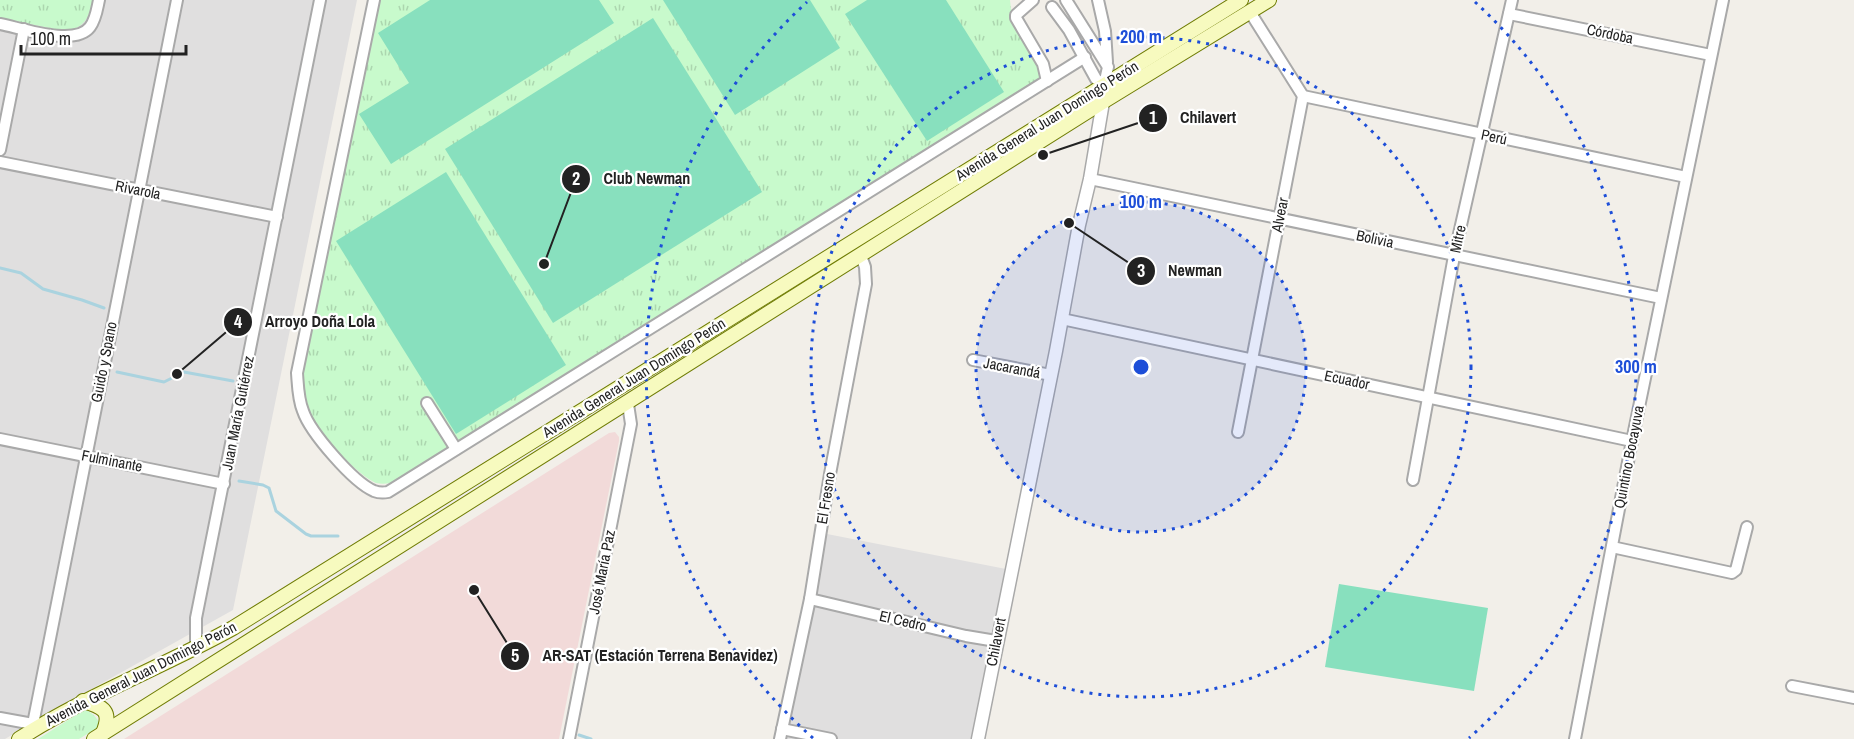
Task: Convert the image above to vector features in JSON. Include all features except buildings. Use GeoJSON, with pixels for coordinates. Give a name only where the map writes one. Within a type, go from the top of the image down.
{"type":"FeatureCollection","features":[{"type":"Feature","properties":{"kind":"main road","name":"Avenida General Juan Domingo Perón"},"geometry":{"type":"LineString","coordinates":[[18,739],[34,727],[83,701],[196,649],[233,628],[1241,0]]}},
{"type":"Feature","properties":{"kind":"main road","name":"Avenida General Juan Domingo Perón"},"geometry":{"type":"LineString","coordinates":[[98,736],[628,404],[1104,101],[1269,0]]}},
{"type":"Feature","properties":{"kind":"main road"},"geometry":{"type":"LineString","coordinates":[[83,701],[99,706],[106,714],[108,719],[98,736]]}},
{"type":"Feature","properties":{"kind":"street"},"geometry":{"type":"LineString","coordinates":[[0,24],[58,36],[81,34],[90,28],[99,0]]}},
{"type":"Feature","properties":{"kind":"street","name":"Guido y Spano"},"geometry":{"type":"LineString","coordinates":[[34,727],[85,456],[177,0]]}},
{"type":"Feature","properties":{"kind":"street","name":"Juan María Gutiérrez"},"geometry":{"type":"LineString","coordinates":[[196,649],[196,618],[320,0]]}},
{"type":"Feature","properties":{"kind":"street"},"geometry":{"type":"LineString","coordinates":[[374,0],[297,373],[303,412],[319,438],[357,478],[373,491],[381,493],[388,492],[1085,57]]}},
{"type":"Feature","properties":{"kind":"street"},"geometry":{"type":"LineString","coordinates":[[1033,0],[1019,10],[1016,18],[1043,64],[1047,81]]}},
{"type":"Feature","properties":{"kind":"street"},"geometry":{"type":"LineString","coordinates":[[1037,0],[1042,5],[1052,7],[1065,0],[1108,67]]}},
{"type":"Feature","properties":{"kind":"street"},"geometry":{"type":"LineString","coordinates":[[1052,7],[1069,30],[1096,79],[1104,85],[1108,67],[1105,31],[1098,0]]}},
{"type":"Feature","properties":{"kind":"street","name":"Mitre"},"geometry":{"type":"LineString","coordinates":[[1413,480],[1454,256],[1512,0]]}},
{"type":"Feature","properties":{"kind":"street","name":"Quintino Bocayuva"},"geometry":{"type":"LineString","coordinates":[[1575,739],[1632,441],[1723,0]]}},
{"type":"Feature","properties":{"kind":"street"},"geometry":{"type":"LineString","coordinates":[[1250,12],[1303,96]]}},
{"type":"Feature","properties":{"kind":"street","name":"Córdoba"},"geometry":{"type":"LineString","coordinates":[[1509,14],[1711,55]]}},
{"type":"Feature","properties":{"kind":"street"},"geometry":{"type":"LineString","coordinates":[[0,150],[24,29]]}},
{"type":"Feature","properties":{"kind":"street","name":"Chilavert"},"geometry":{"type":"LineString","coordinates":[[978,739],[1090,179],[1104,101],[1104,85]]}},
{"type":"Feature","properties":{"kind":"street","name":"Perú"},"geometry":{"type":"LineString","coordinates":[[1303,96],[1686,177]]}},
{"type":"Feature","properties":{"kind":"street","name":"Alvear"},"geometry":{"type":"LineString","coordinates":[[1238,432],[1303,96]]}},
{"type":"Feature","properties":{"kind":"street","name":"Rivarola"},"geometry":{"type":"LineString","coordinates":[[0,162],[277,217]]}},
{"type":"Feature","properties":{"kind":"street","name":"Bolivia"},"geometry":{"type":"LineString","coordinates":[[1090,179],[1661,298]]}},
{"type":"Feature","properties":{"kind":"street","name":"El Fresno"},"geometry":{"type":"LineString","coordinates":[[781,734],[810,599],[830,474],[866,284],[865,267],[861,256]]}},
{"type":"Feature","properties":{"kind":"street","name":"Ecuador"},"geometry":{"type":"LineString","coordinates":[[1062,319],[1632,441]]}},
{"type":"Feature","properties":{"kind":"street","name":"Jacarandá"},"geometry":{"type":"LineString","coordinates":[[973,360],[1051,375]]}},
{"type":"Feature","properties":{"kind":"street"},"geometry":{"type":"LineString","coordinates":[[427,403],[456,449]]}},
{"type":"Feature","properties":{"kind":"street","name":"José María Paz"},"geometry":{"type":"LineString","coordinates":[[569,739],[631,424],[628,404]]}},
{"type":"Feature","properties":{"kind":"street","name":"Fulminante"},"geometry":{"type":"LineString","coordinates":[[0,439],[224,484]]}},
{"type":"Feature","properties":{"kind":"street"},"geometry":{"type":"LineString","coordinates":[[1612,547],[1732,573],[1736,570],[1746,527]]}},
{"type":"Feature","properties":{"kind":"street","name":"El Cedro"},"geometry":{"type":"LineString","coordinates":[[810,599],[966,636],[996,640]]}},
{"type":"Feature","properties":{"kind":"street"},"geometry":{"type":"LineString","coordinates":[[1792,686],[1854,698]]}},
{"type":"Feature","properties":{"kind":"street"},"geometry":{"type":"LineString","coordinates":[[0,718],[34,727]]}},
{"type":"Feature","properties":{"kind":"street"},"geometry":{"type":"LineString","coordinates":[[781,734],[831,739]]}},
{"type":"Feature","properties":{"kind":"shaded area"},"geometry":{"type":"Polygon","coordinates":[[[0,0],[357,0],[233,610],[5,739],[0,739],[0,0]]]}},
{"type":"Feature","properties":{"kind":"shaded area"},"geometry":{"type":"Polygon","coordinates":[[[615,432],[619,441],[559,739],[124,739],[609,433],[615,432]]]}},
{"type":"Feature","properties":{"kind":"shaded area"},"geometry":{"type":"Polygon","coordinates":[[[827,534],[1006,569],[972,739],[786,739],[827,534]]]}},
{"type":"Feature","properties":{"kind":"green space"},"geometry":{"type":"Polygon","coordinates":[[[0,0],[93,0],[84,22],[76,28],[64,31],[0,18],[0,0]]]}},
{"type":"Feature","properties":{"kind":"green space"},"geometry":{"type":"Polygon","coordinates":[[[379,0],[1010,0],[1012,20],[1041,69],[1036,83],[390,483],[380,484],[369,479],[351,465],[319,428],[306,402],[301,368],[379,0]]]}},
{"type":"Feature","properties":{"kind":"green space"},"geometry":{"type":"Polygon","coordinates":[[[430,0],[599,0],[614,23],[391,164],[359,114],[409,83],[378,33],[430,0]]]}},
{"type":"Feature","properties":{"kind":"green space"},"geometry":{"type":"Polygon","coordinates":[[[663,0],[810,0],[840,48],[735,115],[663,0]]]}},
{"type":"Feature","properties":{"kind":"green space"},"geometry":{"type":"Polygon","coordinates":[[[867,0],[946,0],[1004,92],[927,141],[845,14],[867,0]]]}},
{"type":"Feature","properties":{"kind":"green space"},"geometry":{"type":"Polygon","coordinates":[[[653,18],[762,192],[553,323],[445,149],[653,18]]]}},
{"type":"Feature","properties":{"kind":"green space"},"geometry":{"type":"Polygon","coordinates":[[[446,172],[566,365],[456,434],[336,241],[446,172]]]}},
{"type":"Feature","properties":{"kind":"green space"},"geometry":{"type":"Polygon","coordinates":[[[1339,584],[1488,608],[1474,691],[1325,667],[1339,584]]]}},
{"type":"Feature","properties":{"kind":"green space"},"geometry":{"type":"Polygon","coordinates":[[[84,710],[91,713],[99,722],[97,728],[79,739],[38,739],[84,710]]]}},
{"type":"Feature","properties":{"kind":"waterway"},"geometry":{"type":"LineString","coordinates":[[0,268],[21,273],[43,289],[104,308]]}},
{"type":"Feature","properties":{"kind":"waterway"},"geometry":{"type":"LineString","coordinates":[[117,372],[164,382],[184,372],[233,381]]}},
{"type":"Feature","properties":{"kind":"waterway"},"geometry":{"type":"LineString","coordinates":[[239,481],[269,488],[276,511],[306,534],[338,536]]}},
{"type":"Feature","properties":{"kind":"waterway"},"geometry":{"type":"LineString","coordinates":[[579,735],[591,739]]}},
{"type":"Feature","properties":{"kind":"place","name":"Chilavert"},"geometry":{"type":"Point","coordinates":[1043,155]}},
{"type":"Feature","properties":{"kind":"place","name":"Newman"},"geometry":{"type":"Point","coordinates":[1069,223]}},
{"type":"Feature","properties":{"kind":"place","name":"Club Newman"},"geometry":{"type":"Point","coordinates":[544,264]}},
{"type":"Feature","properties":{"kind":"place","name":"Arroyo Doña Lola"},"geometry":{"type":"Point","coordinates":[177,374]}},
{"type":"Feature","properties":{"kind":"place","name":"AR-SAT (Estación Terrena Benavidez)"},"geometry":{"type":"Point","coordinates":[474,590]}}]}
